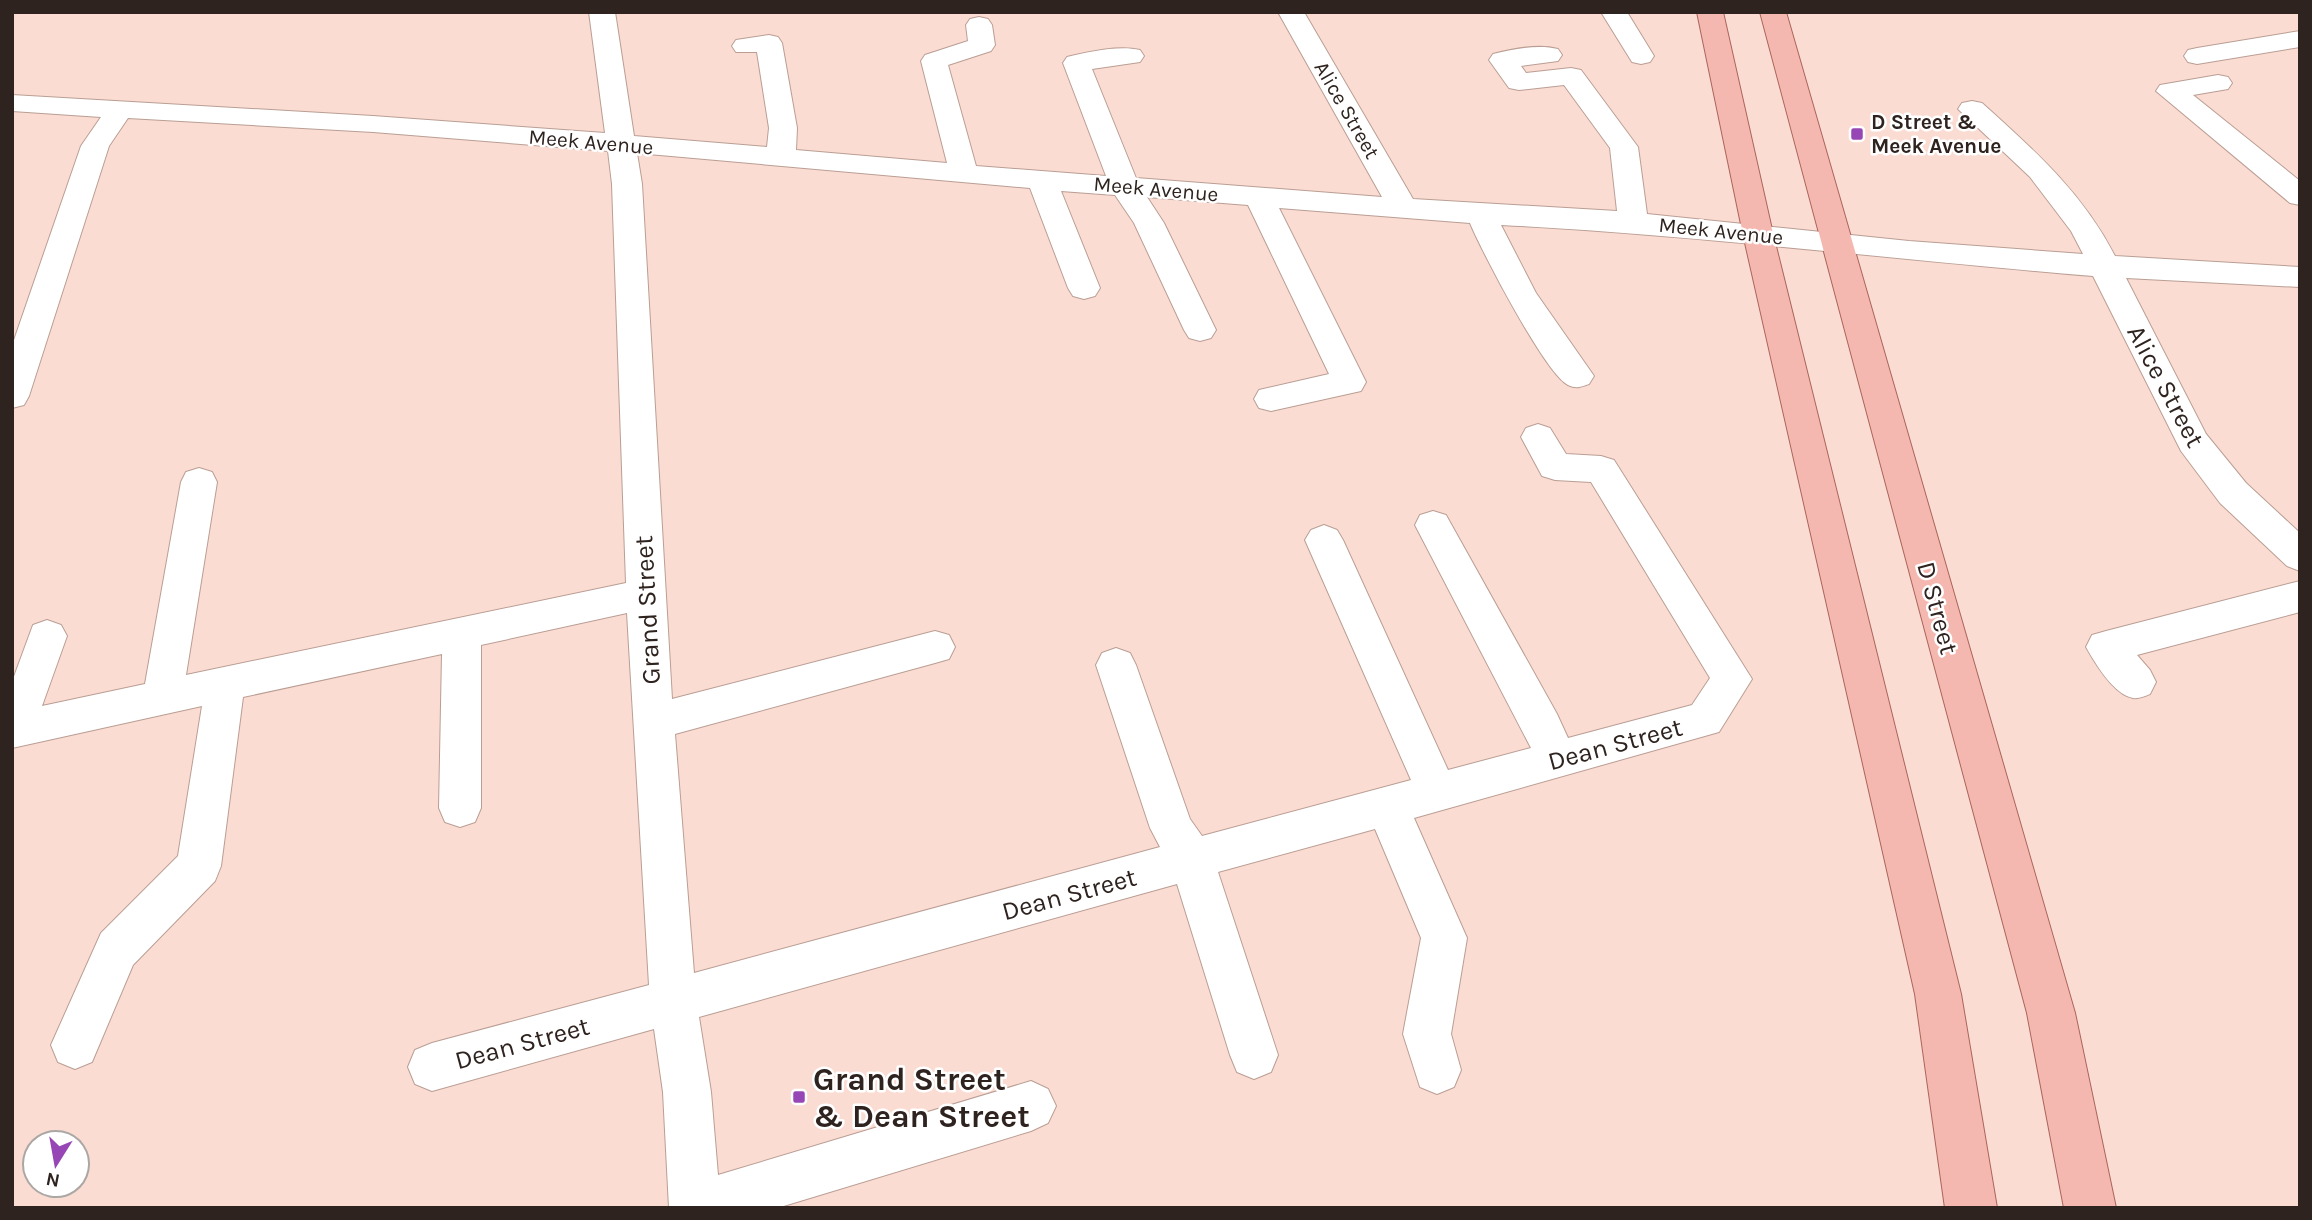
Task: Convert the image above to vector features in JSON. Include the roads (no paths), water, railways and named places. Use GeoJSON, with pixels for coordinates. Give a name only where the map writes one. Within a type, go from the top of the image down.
{"type":"FeatureCollection","features":[{"type":"Feature","properties":{"kind":"main road"},"geometry":{"type":"LineString","coordinates":[[1710,12],[1758,234],[1938,994],[1971,1208]]}},
{"type":"Feature","properties":{"kind":"main road","name":"D Street"},"geometry":{"type":"LineString","coordinates":[[1773,12],[2051,1013],[2090,1208]]}},
{"type":"Feature","properties":{"kind":"street","name":"Grand Street"},"geometry":{"type":"LineString","coordinates":[[602,12],[628,197],[653,722],[673,1000],[687,1092],[695,1207]]}},
{"type":"Feature","properties":{"kind":"street","name":"Alice Street"},"geometry":{"type":"LineString","coordinates":[[1291,12],[1403,207]]}},
{"type":"Feature","properties":{"kind":"street"},"geometry":{"type":"LineString","coordinates":[[1614,12],[1641,55]]}},
{"type":"Feature","properties":{"kind":"street"},"geometry":{"type":"LineString","coordinates":[[964,174],[934,61],[982,46],[979,25]]}},
{"type":"Feature","properties":{"kind":"street"},"geometry":{"type":"LineString","coordinates":[[2197,56],[2300,39]]}},
{"type":"Feature","properties":{"kind":"street"},"geometry":{"type":"LineString","coordinates":[[745,47],[769,43],[783,128],[781,159]]}},
{"type":"Feature","properties":{"kind":"street"},"geometry":{"type":"LineString","coordinates":[[1549,55],[1502,60],[1519,82],[1571,76],[1624,147],[1632,222]]}},
{"type":"Feature","properties":{"kind":"street"},"geometry":{"type":"LineString","coordinates":[[1131,56],[1076,63],[1125,187],[1149,223],[1200,331]]}},
{"type":"Feature","properties":{"kind":"street"},"geometry":{"type":"LineString","coordinates":[[2218,83],[2170,91],[2300,196]]}},
{"type":"Feature","properties":{"kind":"street","name":"Meek Avenue"},"geometry":{"type":"LineString","coordinates":[[12,103],[620,143],[1125,187],[1482,214],[1632,222],[2103,266],[2300,277]]}},
{"type":"Feature","properties":{"kind":"street","name":"Alice Street"},"geometry":{"type":"LineString","coordinates":[[1972,109],[2040,171],[2085,228],[2193,442],[2233,493],[2300,556]]}},
{"type":"Feature","properties":{"kind":"street"},"geometry":{"type":"LineString","coordinates":[[12,396],[95,146],[119,111]]}},
{"type":"Feature","properties":{"kind":"street"},"geometry":{"type":"LineString","coordinates":[[1042,180],[1084,288]]}},
{"type":"Feature","properties":{"kind":"street"},"geometry":{"type":"LineString","coordinates":[[1258,197],[1277,230],[1349,382],[1271,399]]}},
{"type":"Feature","properties":{"kind":"street"},"geometry":{"type":"LineString","coordinates":[[1482,214],[1514,284],[1577,376]]}},
{"type":"Feature","properties":{"kind":"street"},"geometry":{"type":"LineString","coordinates":[[12,302],[45,297]]}},
{"type":"Feature","properties":{"kind":"street","name":"Dean Street"},"geometry":{"type":"LineString","coordinates":[[432,1067],[1705,719],[1732,679],[1601,469],[1555,467],[1538,437]]}},
{"type":"Feature","properties":{"kind":"street"},"geometry":{"type":"LineString","coordinates":[[163,696],[200,482]]}},
{"type":"Feature","properties":{"kind":"street"},"geometry":{"type":"LineString","coordinates":[[1433,525],[1543,727],[1556,760]]}},
{"type":"Feature","properties":{"kind":"street"},"geometry":{"type":"LineString","coordinates":[[1324,540],[1437,792]]}},
{"type":"Feature","properties":{"kind":"street"},"geometry":{"type":"LineString","coordinates":[[12,729],[645,594]]}},
{"type":"Feature","properties":{"kind":"street"},"geometry":{"type":"LineString","coordinates":[[2136,682],[2106,647],[2300,596]]}},
{"type":"Feature","properties":{"kind":"street"},"geometry":{"type":"LineString","coordinates":[[460,808],[462,633]]}},
{"type":"Feature","properties":{"kind":"street"},"geometry":{"type":"LineString","coordinates":[[12,729],[34,678],[47,636]]}},
{"type":"Feature","properties":{"kind":"street"},"geometry":{"type":"LineString","coordinates":[[653,722],[935,647]]}},
{"type":"Feature","properties":{"kind":"street"},"geometry":{"type":"LineString","coordinates":[[1116,665],[1172,828],[1192,860],[1254,1055]]}},
{"type":"Feature","properties":{"kind":"street"},"geometry":{"type":"LineString","coordinates":[[75,1045],[117,949],[199,866],[225,684]]}},
{"type":"Feature","properties":{"kind":"street"},"geometry":{"type":"LineString","coordinates":[[1387,806],[1444,938],[1427,1034],[1437,1070]]}},
{"type":"Feature","properties":{"kind":"street"},"geometry":{"type":"LineString","coordinates":[[695,1207],[1031,1106]]}},
{"type":"Feature","properties":{"kind":"place","name":"D Street & Meek Avenue"},"geometry":{"type":"Point","coordinates":[1857,134]}},
{"type":"Feature","properties":{"kind":"place","name":"Grand Street & Dean Street"},"geometry":{"type":"Point","coordinates":[799,1097]}}]}
